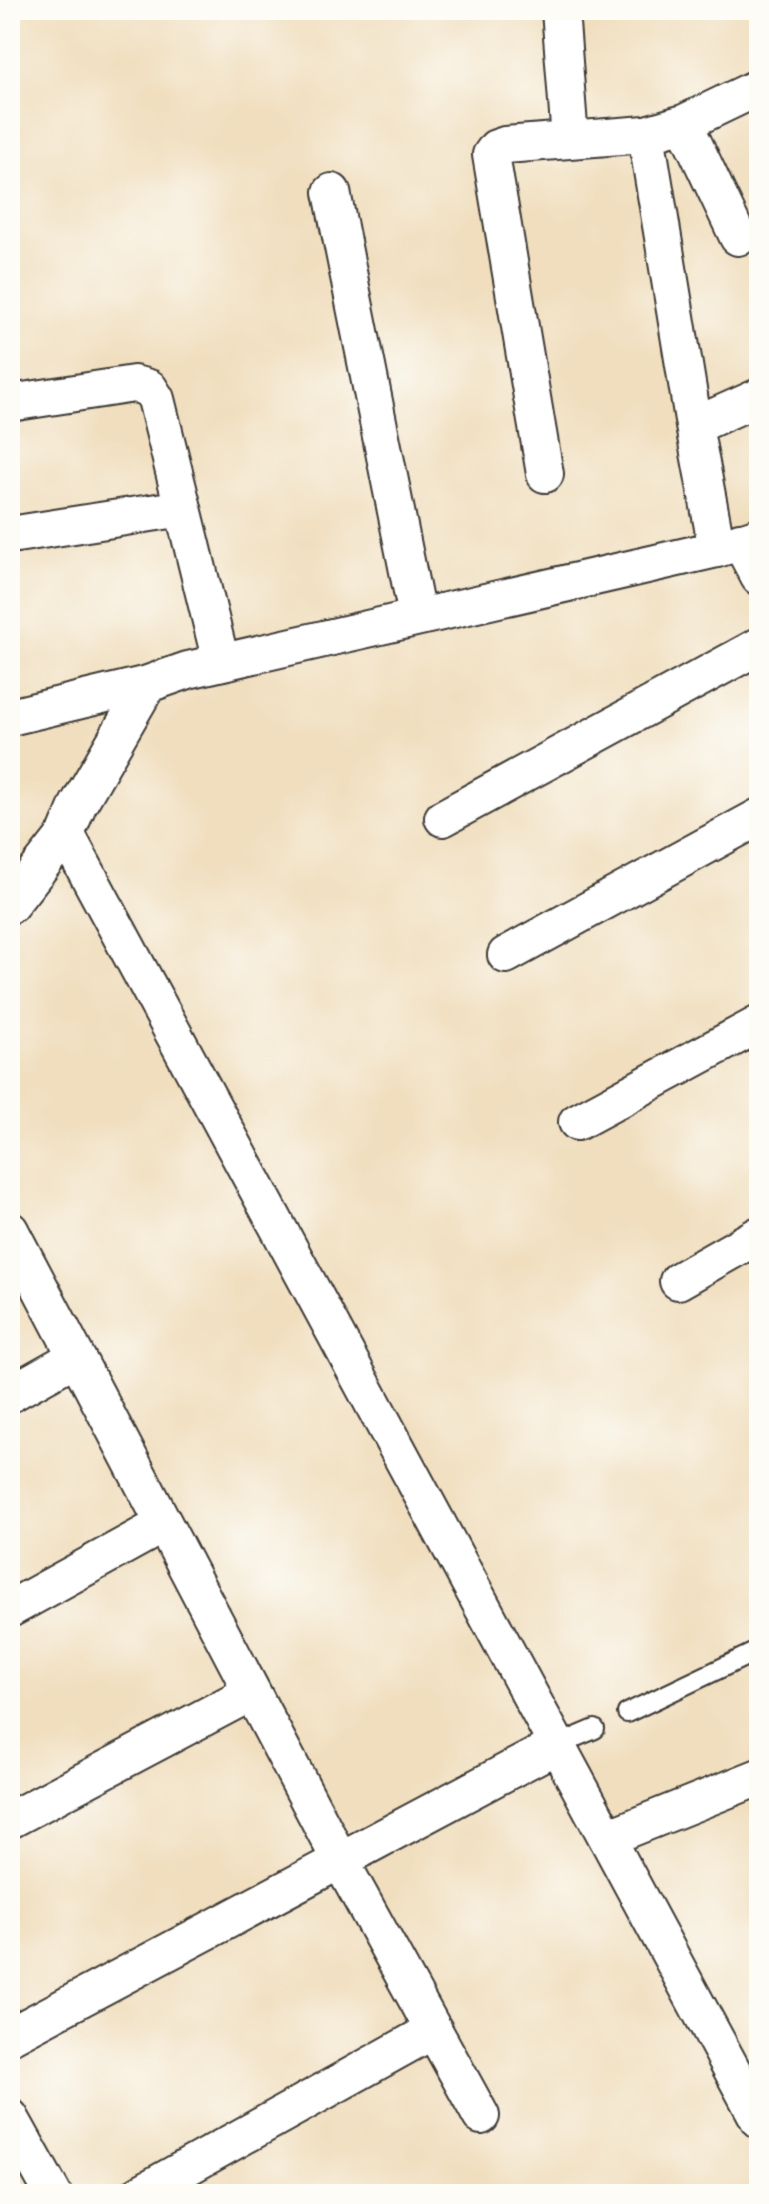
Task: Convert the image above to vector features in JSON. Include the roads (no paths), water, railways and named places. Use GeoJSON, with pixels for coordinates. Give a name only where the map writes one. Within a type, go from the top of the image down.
{"type":"FeatureCollection","features":[{"type":"Feature","properties":{"kind":"street"},"geometry":{"type":"LineString","coordinates":[[560,10],[570,140]]}},
{"type":"Feature","properties":{"kind":"street"},"geometry":{"type":"LineString","coordinates":[[545,474],[491,155],[496,148],[505,145],[646,134],[684,123],[759,87]]}},
{"type":"Feature","properties":{"kind":"street"},"geometry":{"type":"LineString","coordinates":[[684,123],[738,237]]}},
{"type":"Feature","properties":{"kind":"street"},"geometry":{"type":"LineString","coordinates":[[646,134],[694,426],[738,542],[759,577]]}},
{"type":"Feature","properties":{"kind":"street"},"geometry":{"type":"LineString","coordinates":[[332,192],[417,616]]}},
{"type":"Feature","properties":{"kind":"street"},"geometry":{"type":"LineString","coordinates":[[10,403],[143,384],[149,388],[156,399],[221,662]]}},
{"type":"Feature","properties":{"kind":"street"},"geometry":{"type":"LineString","coordinates":[[694,426],[759,397]]}},
{"type":"Feature","properties":{"kind":"street"},"geometry":{"type":"LineString","coordinates":[[10,535],[183,508]]}},
{"type":"Feature","properties":{"kind":"street"},"geometry":{"type":"LineString","coordinates":[[10,717],[148,684],[221,662],[738,542]]}},
{"type":"Feature","properties":{"kind":"street"},"geometry":{"type":"LineString","coordinates":[[443,818],[759,646]]}},
{"type":"Feature","properties":{"kind":"street"},"geometry":{"type":"LineString","coordinates":[[10,905],[66,834],[78,805],[148,684]]}},
{"type":"Feature","properties":{"kind":"street"},"geometry":{"type":"LineString","coordinates":[[506,955],[759,817]]}},
{"type":"Feature","properties":{"kind":"street"},"geometry":{"type":"LineString","coordinates":[[66,834],[759,2120]]}},
{"type":"Feature","properties":{"kind":"street"},"geometry":{"type":"LineString","coordinates":[[577,1122],[759,1024]]}},
{"type":"Feature","properties":{"kind":"street"},"geometry":{"type":"LineString","coordinates":[[10,1230],[341,1862],[481,2116]]}},
{"type":"Feature","properties":{"kind":"street"},"geometry":{"type":"LineString","coordinates":[[678,1281],[759,1235]]}},
{"type":"Feature","properties":{"kind":"street"},"geometry":{"type":"LineString","coordinates":[[10,1394],[76,1357]]}},
{"type":"Feature","properties":{"kind":"street"},"geometry":{"type":"LineString","coordinates":[[10,1609],[164,1524]]}},
{"type":"Feature","properties":{"kind":"street"},"geometry":{"type":"LineString","coordinates":[[10,1820],[252,1692]]}},
{"type":"Feature","properties":{"kind":"street"},"geometry":{"type":"LineString","coordinates":[[10,2036],[557,1745]]}},
{"type":"Feature","properties":{"kind":"street"},"geometry":{"type":"LineString","coordinates":[[607,1838],[759,1777]]}},
{"type":"Feature","properties":{"kind":"street"},"geometry":{"type":"LineString","coordinates":[[139,2194],[434,2030]]}},
{"type":"Feature","properties":{"kind":"street"},"geometry":{"type":"LineString","coordinates":[[10,2117],[53,2194]]}},
{"type":"Feature","properties":{"kind":"lane"},"geometry":{"type":"LineString","coordinates":[[627,1713],[759,1650]]}},
{"type":"Feature","properties":{"kind":"lane"},"geometry":{"type":"LineString","coordinates":[[557,1745],[595,1729]]}}]}
